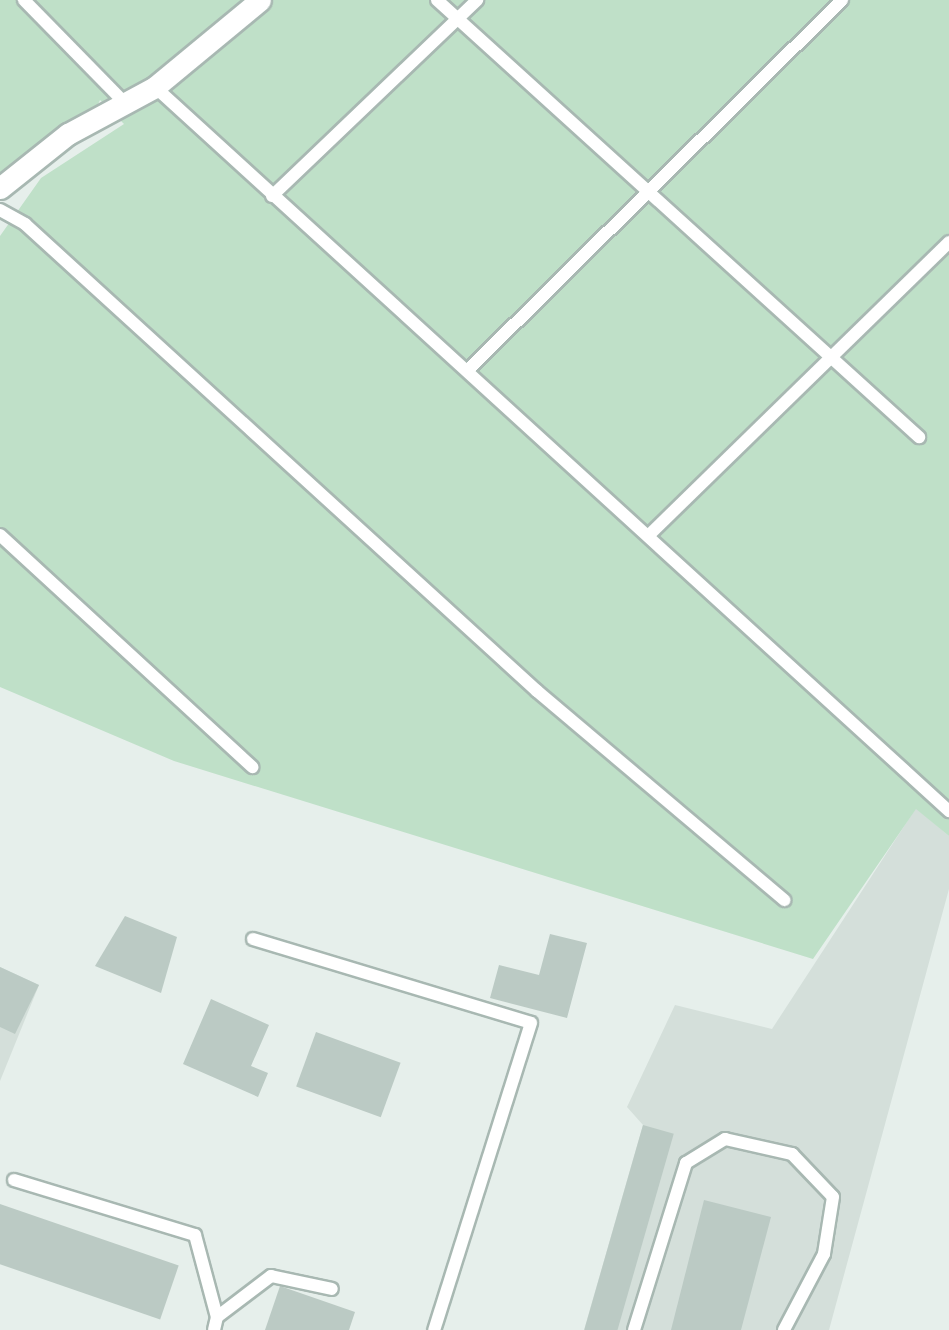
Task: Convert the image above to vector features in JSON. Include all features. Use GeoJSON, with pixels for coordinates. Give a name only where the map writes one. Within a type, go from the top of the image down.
{"type":"FeatureCollection","features":[{"type":"Feature","properties":{"kind":"street"},"geometry":{"type":"LineString","coordinates":[[0,188],[68,134],[155,87],[260,0]]}},
{"type":"Feature","properties":{"kind":"lane"},"geometry":{"type":"LineString","coordinates":[[24,0],[125,103]]}},
{"type":"Feature","properties":{"kind":"lane"},"geometry":{"type":"LineString","coordinates":[[437,0],[919,437]]}},
{"type":"Feature","properties":{"kind":"lane"},"geometry":{"type":"LineString","coordinates":[[272,196],[477,0]]}},
{"type":"Feature","properties":{"kind":"lane"},"geometry":{"type":"LineString","coordinates":[[468,370],[645,188],[842,0]]}},
{"type":"Feature","properties":{"kind":"lane"},"geometry":{"type":"LineString","coordinates":[[155,87],[272,196],[650,534],[949,811]]}},
{"type":"Feature","properties":{"kind":"lane"},"geometry":{"type":"LineString","coordinates":[[0,210],[25,224],[537,691],[784,900]]}},
{"type":"Feature","properties":{"kind":"lane"},"geometry":{"type":"LineString","coordinates":[[650,534],[834,359],[949,242]]}},
{"type":"Feature","properties":{"kind":"lane"},"geometry":{"type":"LineString","coordinates":[[0,536],[253,767]]}},
{"type":"Feature","properties":{"kind":"lane"},"geometry":{"type":"LineString","coordinates":[[253,939],[531,1023],[434,1330]]}},
{"type":"Feature","properties":{"kind":"lane"},"geometry":{"type":"LineString","coordinates":[[634,1330],[686,1163],[725,1139],[792,1154],[833,1197],[824,1254],[784,1330]]}},
{"type":"Feature","properties":{"kind":"lane"},"geometry":{"type":"LineString","coordinates":[[14,1180],[195,1235],[215,1323],[271,1276],[332,1289]]}},
{"type":"Feature","properties":{"kind":"shaded area"},"geometry":{"type":"Polygon","coordinates":[[[916,808],[949,836],[949,889],[829,1330],[584,1330],[643,1125],[627,1107],[675,1005],[772,1029],[916,808]]]}},
{"type":"Feature","properties":{"kind":"shaded area"},"geometry":{"type":"Polygon","coordinates":[[[0,967],[39,985],[0,1081],[0,967]]]}},
{"type":"Feature","properties":{"kind":"green space"},"geometry":{"type":"Polygon","coordinates":[[[0,0],[949,0],[949,836],[916,809],[813,959],[174,761],[0,687],[0,236],[41,178],[124,124],[100,100],[94,113],[0,179],[0,0]]]}},
{"type":"Feature","properties":{"kind":"building"},"geometry":{"type":"Polygon","coordinates":[[[125,916],[177,937],[161,993],[95,966],[125,916]]]}},
{"type":"Feature","properties":{"kind":"building"},"geometry":{"type":"Polygon","coordinates":[[[550,934],[587,943],[567,1018],[490,998],[499,965],[539,975],[550,934]]]}},
{"type":"Feature","properties":{"kind":"building"},"geometry":{"type":"Polygon","coordinates":[[[0,967],[39,985],[15,1034],[0,1027],[0,967]]]}},
{"type":"Feature","properties":{"kind":"building"},"geometry":{"type":"Polygon","coordinates":[[[211,999],[269,1025],[251,1066],[268,1073],[258,1097],[183,1064],[211,999]]]}},
{"type":"Feature","properties":{"kind":"building"},"geometry":{"type":"Polygon","coordinates":[[[316,1032],[401,1063],[381,1117],[296,1087],[316,1032]]]}},
{"type":"Feature","properties":{"kind":"building"},"geometry":{"type":"Polygon","coordinates":[[[643,1125],[674,1134],[618,1330],[584,1330],[643,1125]]]}},
{"type":"Feature","properties":{"kind":"building"},"geometry":{"type":"Polygon","coordinates":[[[704,1200],[771,1217],[741,1330],[671,1330],[704,1200]]]}},
{"type":"Feature","properties":{"kind":"building"},"geometry":{"type":"Polygon","coordinates":[[[0,1204],[179,1266],[160,1319],[0,1264],[0,1204]]]}},
{"type":"Feature","properties":{"kind":"building"},"geometry":{"type":"Polygon","coordinates":[[[280,1286],[355,1312],[349,1330],[265,1330],[280,1286]]]}}]}
